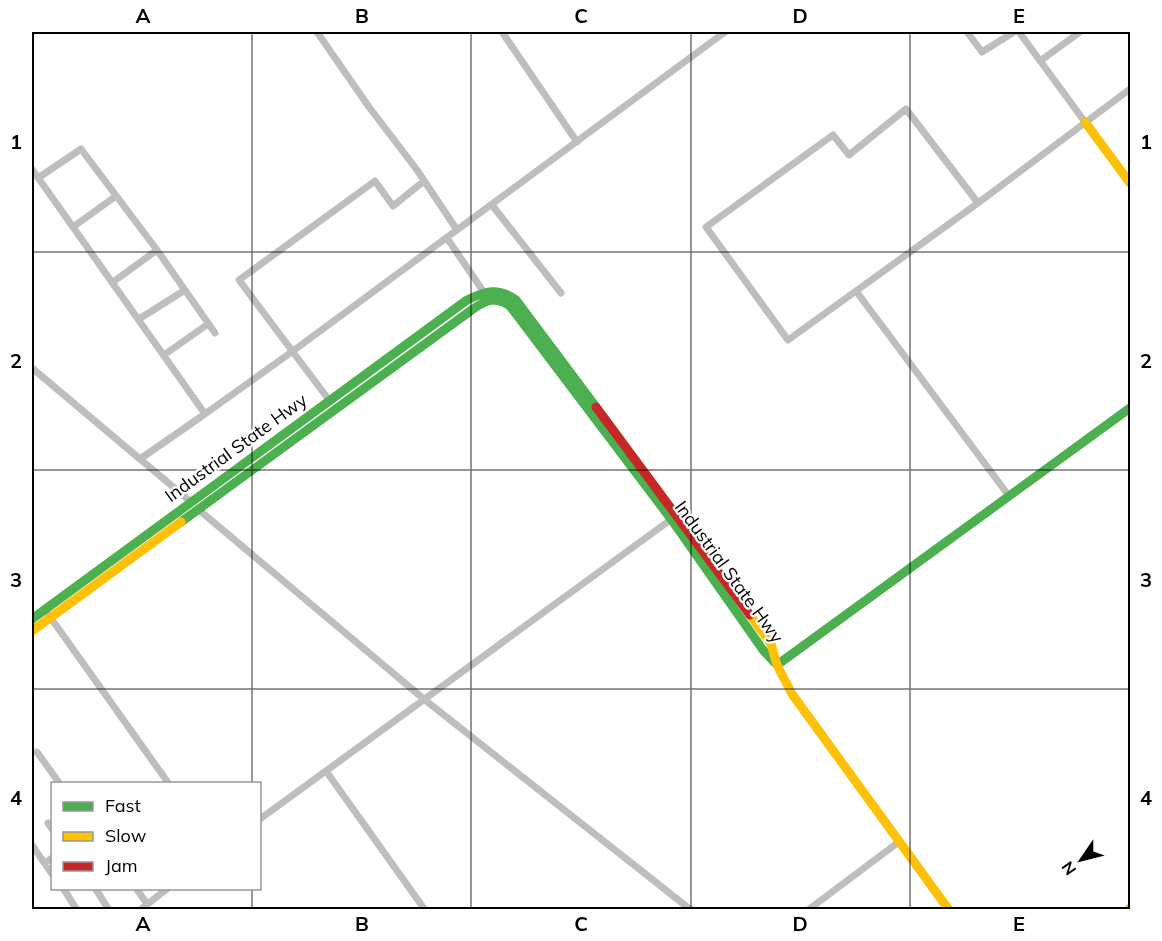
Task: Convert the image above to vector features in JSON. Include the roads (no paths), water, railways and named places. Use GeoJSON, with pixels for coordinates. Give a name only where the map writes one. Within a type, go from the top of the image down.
{"type":"FeatureCollection","features":[{"type":"Feature","properties":{"kind":"main road"},"geometry":{"type":"LineString","coordinates":[[1085,122],[1131,183]]}},
{"type":"Feature","properties":{"kind":"main road","name":"Industrial State Hwy"},"geometry":{"type":"LineString","coordinates":[[32,631],[47,614],[148,533],[329,400],[467,300],[483,291],[500,290],[516,300],[674,517],[763,650],[777,665],[792,694],[949,909]]}},
{"type":"Feature","properties":{"kind":"main road","name":"Industrial State Hwy"},"geometry":{"type":"LineString","coordinates":[[32,619],[47,614],[155,542],[486,300],[498,298],[510,306],[674,517]]}},
{"type":"Feature","properties":{"kind":"main road"},"geometry":{"type":"LineString","coordinates":[[777,665],[1131,408]]}},
{"type":"Feature","properties":{"kind":"main road"},"geometry":{"type":"LineString","coordinates":[[232,471],[239,480]]}},
{"type":"Feature","properties":{"kind":"main road"},"geometry":{"type":"LineString","coordinates":[[148,533],[155,542]]}},
{"type":"Feature","properties":{"kind":"street"},"geometry":{"type":"LineString","coordinates":[[317,32],[457,230]]}},
{"type":"Feature","properties":{"kind":"street"},"geometry":{"type":"LineString","coordinates":[[502,32],[577,142]]}},
{"type":"Feature","properties":{"kind":"street"},"geometry":{"type":"LineString","coordinates":[[140,459],[293,351],[725,32]]}},
{"type":"Feature","properties":{"kind":"street"},"geometry":{"type":"LineString","coordinates":[[967,32],[982,52],[1014,32]]}},
{"type":"Feature","properties":{"kind":"street"},"geometry":{"type":"LineString","coordinates":[[1019,32],[1085,122]]}},
{"type":"Feature","properties":{"kind":"street"},"geometry":{"type":"LineString","coordinates":[[1040,61],[1080,32]]}},
{"type":"Feature","properties":{"kind":"street"},"geometry":{"type":"LineString","coordinates":[[978,203],[906,109],[849,155],[833,135],[706,227],[788,340],[978,203],[1131,89]]}},
{"type":"Feature","properties":{"kind":"street"},"geometry":{"type":"LineString","coordinates":[[38,178],[81,149],[157,250],[214,333]]}},
{"type":"Feature","properties":{"kind":"street"},"geometry":{"type":"LineString","coordinates":[[32,169],[205,414]]}},
{"type":"Feature","properties":{"kind":"street"},"geometry":{"type":"LineString","coordinates":[[329,400],[239,280],[375,181],[393,206],[424,181]]}},
{"type":"Feature","properties":{"kind":"street"},"geometry":{"type":"LineString","coordinates":[[73,226],[116,196]]}},
{"type":"Feature","properties":{"kind":"street"},"geometry":{"type":"LineString","coordinates":[[492,205],[561,293]]}},
{"type":"Feature","properties":{"kind":"street"},"geometry":{"type":"LineString","coordinates":[[447,238],[483,291]]}},
{"type":"Feature","properties":{"kind":"street"},"geometry":{"type":"LineString","coordinates":[[113,282],[157,250]]}},
{"type":"Feature","properties":{"kind":"street"},"geometry":{"type":"LineString","coordinates":[[139,319],[185,290]]}},
{"type":"Feature","properties":{"kind":"street"},"geometry":{"type":"LineString","coordinates":[[856,291],[1009,496]]}},
{"type":"Feature","properties":{"kind":"street"},"geometry":{"type":"LineString","coordinates":[[164,355],[208,324]]}},
{"type":"Feature","properties":{"kind":"street"},"geometry":{"type":"LineString","coordinates":[[32,368],[191,502]]}},
{"type":"Feature","properties":{"kind":"street"},"geometry":{"type":"LineString","coordinates":[[199,510],[424,699],[691,909]]}},
{"type":"Feature","properties":{"kind":"street"},"geometry":{"type":"LineString","coordinates":[[261,818],[674,517]]}},
{"type":"Feature","properties":{"kind":"street"},"geometry":{"type":"LineString","coordinates":[[47,614],[168,782]]}},
{"type":"Feature","properties":{"kind":"street"},"geometry":{"type":"LineString","coordinates":[[37,752],[59,782]]}},
{"type":"Feature","properties":{"kind":"street"},"geometry":{"type":"LineString","coordinates":[[326,771],[425,909]]}},
{"type":"Feature","properties":{"kind":"street"},"geometry":{"type":"LineString","coordinates":[[808,909],[900,841]]}},
{"type":"Feature","properties":{"kind":"street"},"geometry":{"type":"LineString","coordinates":[[32,845],[51,872]]}},
{"type":"Feature","properties":{"kind":"street"},"geometry":{"type":"LineString","coordinates":[[45,863],[51,859]]}},
{"type":"Feature","properties":{"kind":"street"},"geometry":{"type":"LineString","coordinates":[[64,890],[77,909]]}},
{"type":"Feature","properties":{"kind":"street"},"geometry":{"type":"LineString","coordinates":[[96,890],[110,909]]}},
{"type":"Feature","properties":{"kind":"street"},"geometry":{"type":"LineString","coordinates":[[137,890],[147,904]]}},
{"type":"Feature","properties":{"kind":"street"},"geometry":{"type":"LineString","coordinates":[[141,909],[165,890]]}}]}
